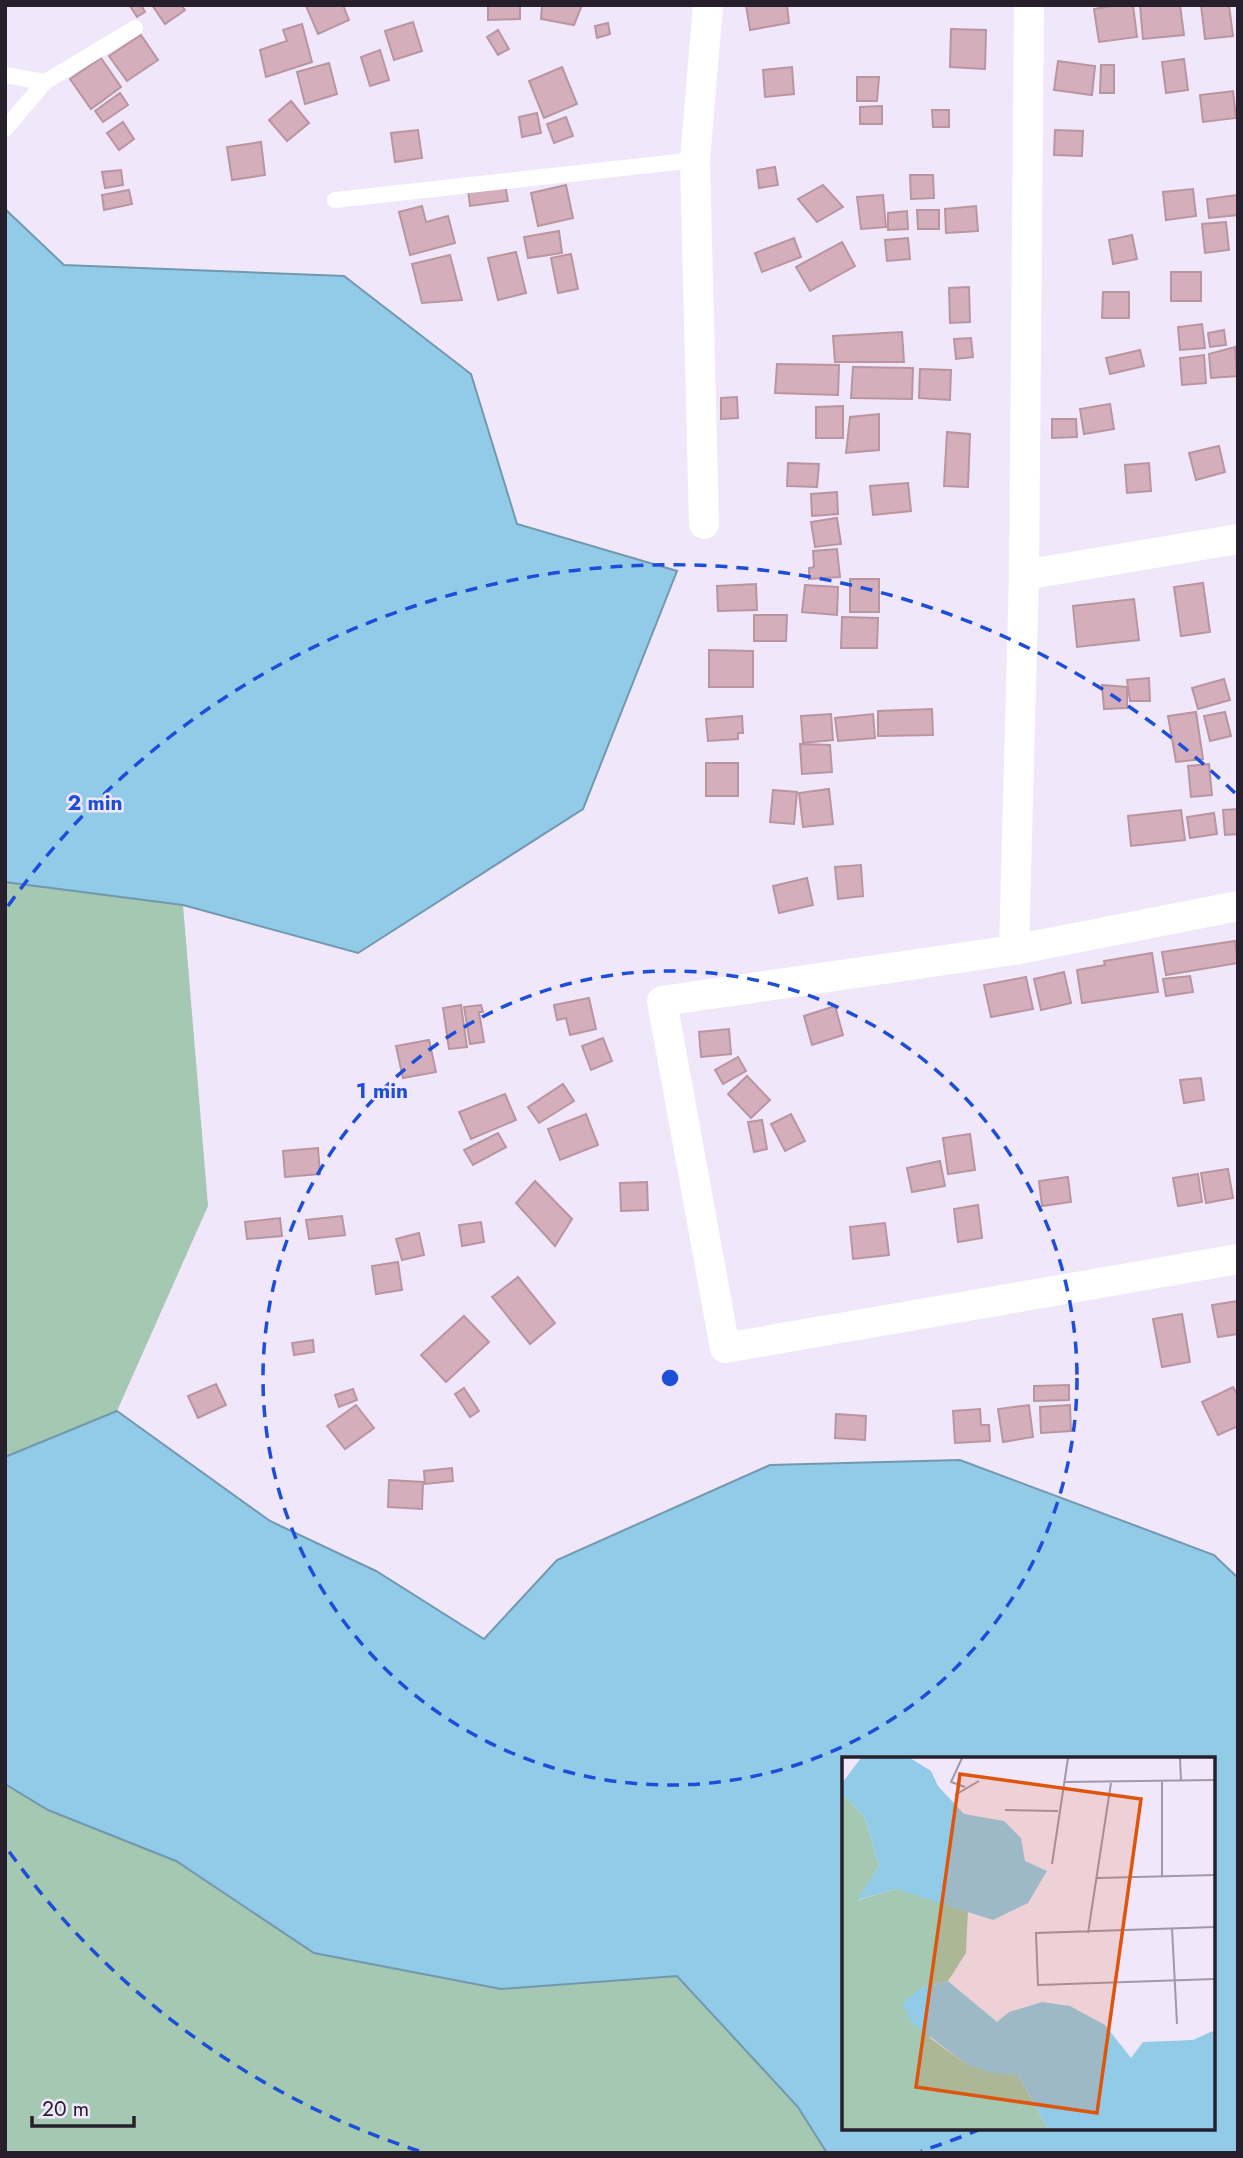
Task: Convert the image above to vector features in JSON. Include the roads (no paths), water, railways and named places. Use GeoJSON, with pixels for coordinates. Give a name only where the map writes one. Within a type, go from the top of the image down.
{"type":"FeatureCollection","features":[{"type":"Feature","properties":{"kind":"street"},"geometry":{"type":"LineString","coordinates":[[704,524],[695,160],[708,5]]}},
{"type":"Feature","properties":{"kind":"street"},"geometry":{"type":"LineString","coordinates":[[1014,950],[1024,575],[1028,5]]}},
{"type":"Feature","properties":{"kind":"street"},"geometry":{"type":"LineString","coordinates":[[1024,575],[1238,539]]}},
{"type":"Feature","properties":{"kind":"street"},"geometry":{"type":"LineString","coordinates":[[1238,906],[1014,950],[662,1001],[725,1348],[1238,1259]]}},
{"type":"Feature","properties":{"kind":"lane"},"geometry":{"type":"LineString","coordinates":[[5,130],[45,82],[135,28]]}},
{"type":"Feature","properties":{"kind":"lane"},"geometry":{"type":"LineString","coordinates":[[5,75],[45,82]]}},
{"type":"Feature","properties":{"kind":"lane"},"geometry":{"type":"LineString","coordinates":[[335,200],[695,160]]}},
{"type":"Feature","properties":{"kind":"water"},"geometry":{"type":"Polygon","coordinates":[[[5,209],[64,265],[344,276],[471,374],[517,524],[677,571],[583,809],[358,953],[183,905],[5,882],[5,209]]]}},
{"type":"Feature","properties":{"kind":"water"},"geometry":{"type":"Polygon","coordinates":[[[117,1411],[270,1521],[376,1571],[484,1639],[557,1560],[770,1465],[960,1460],[1214,1555],[1238,1578],[1238,2153],[827,2153],[798,2107],[677,1976],[501,1989],[314,1953],[176,1861],[48,1810],[5,1784],[5,1457],[117,1411]]]}}]}
